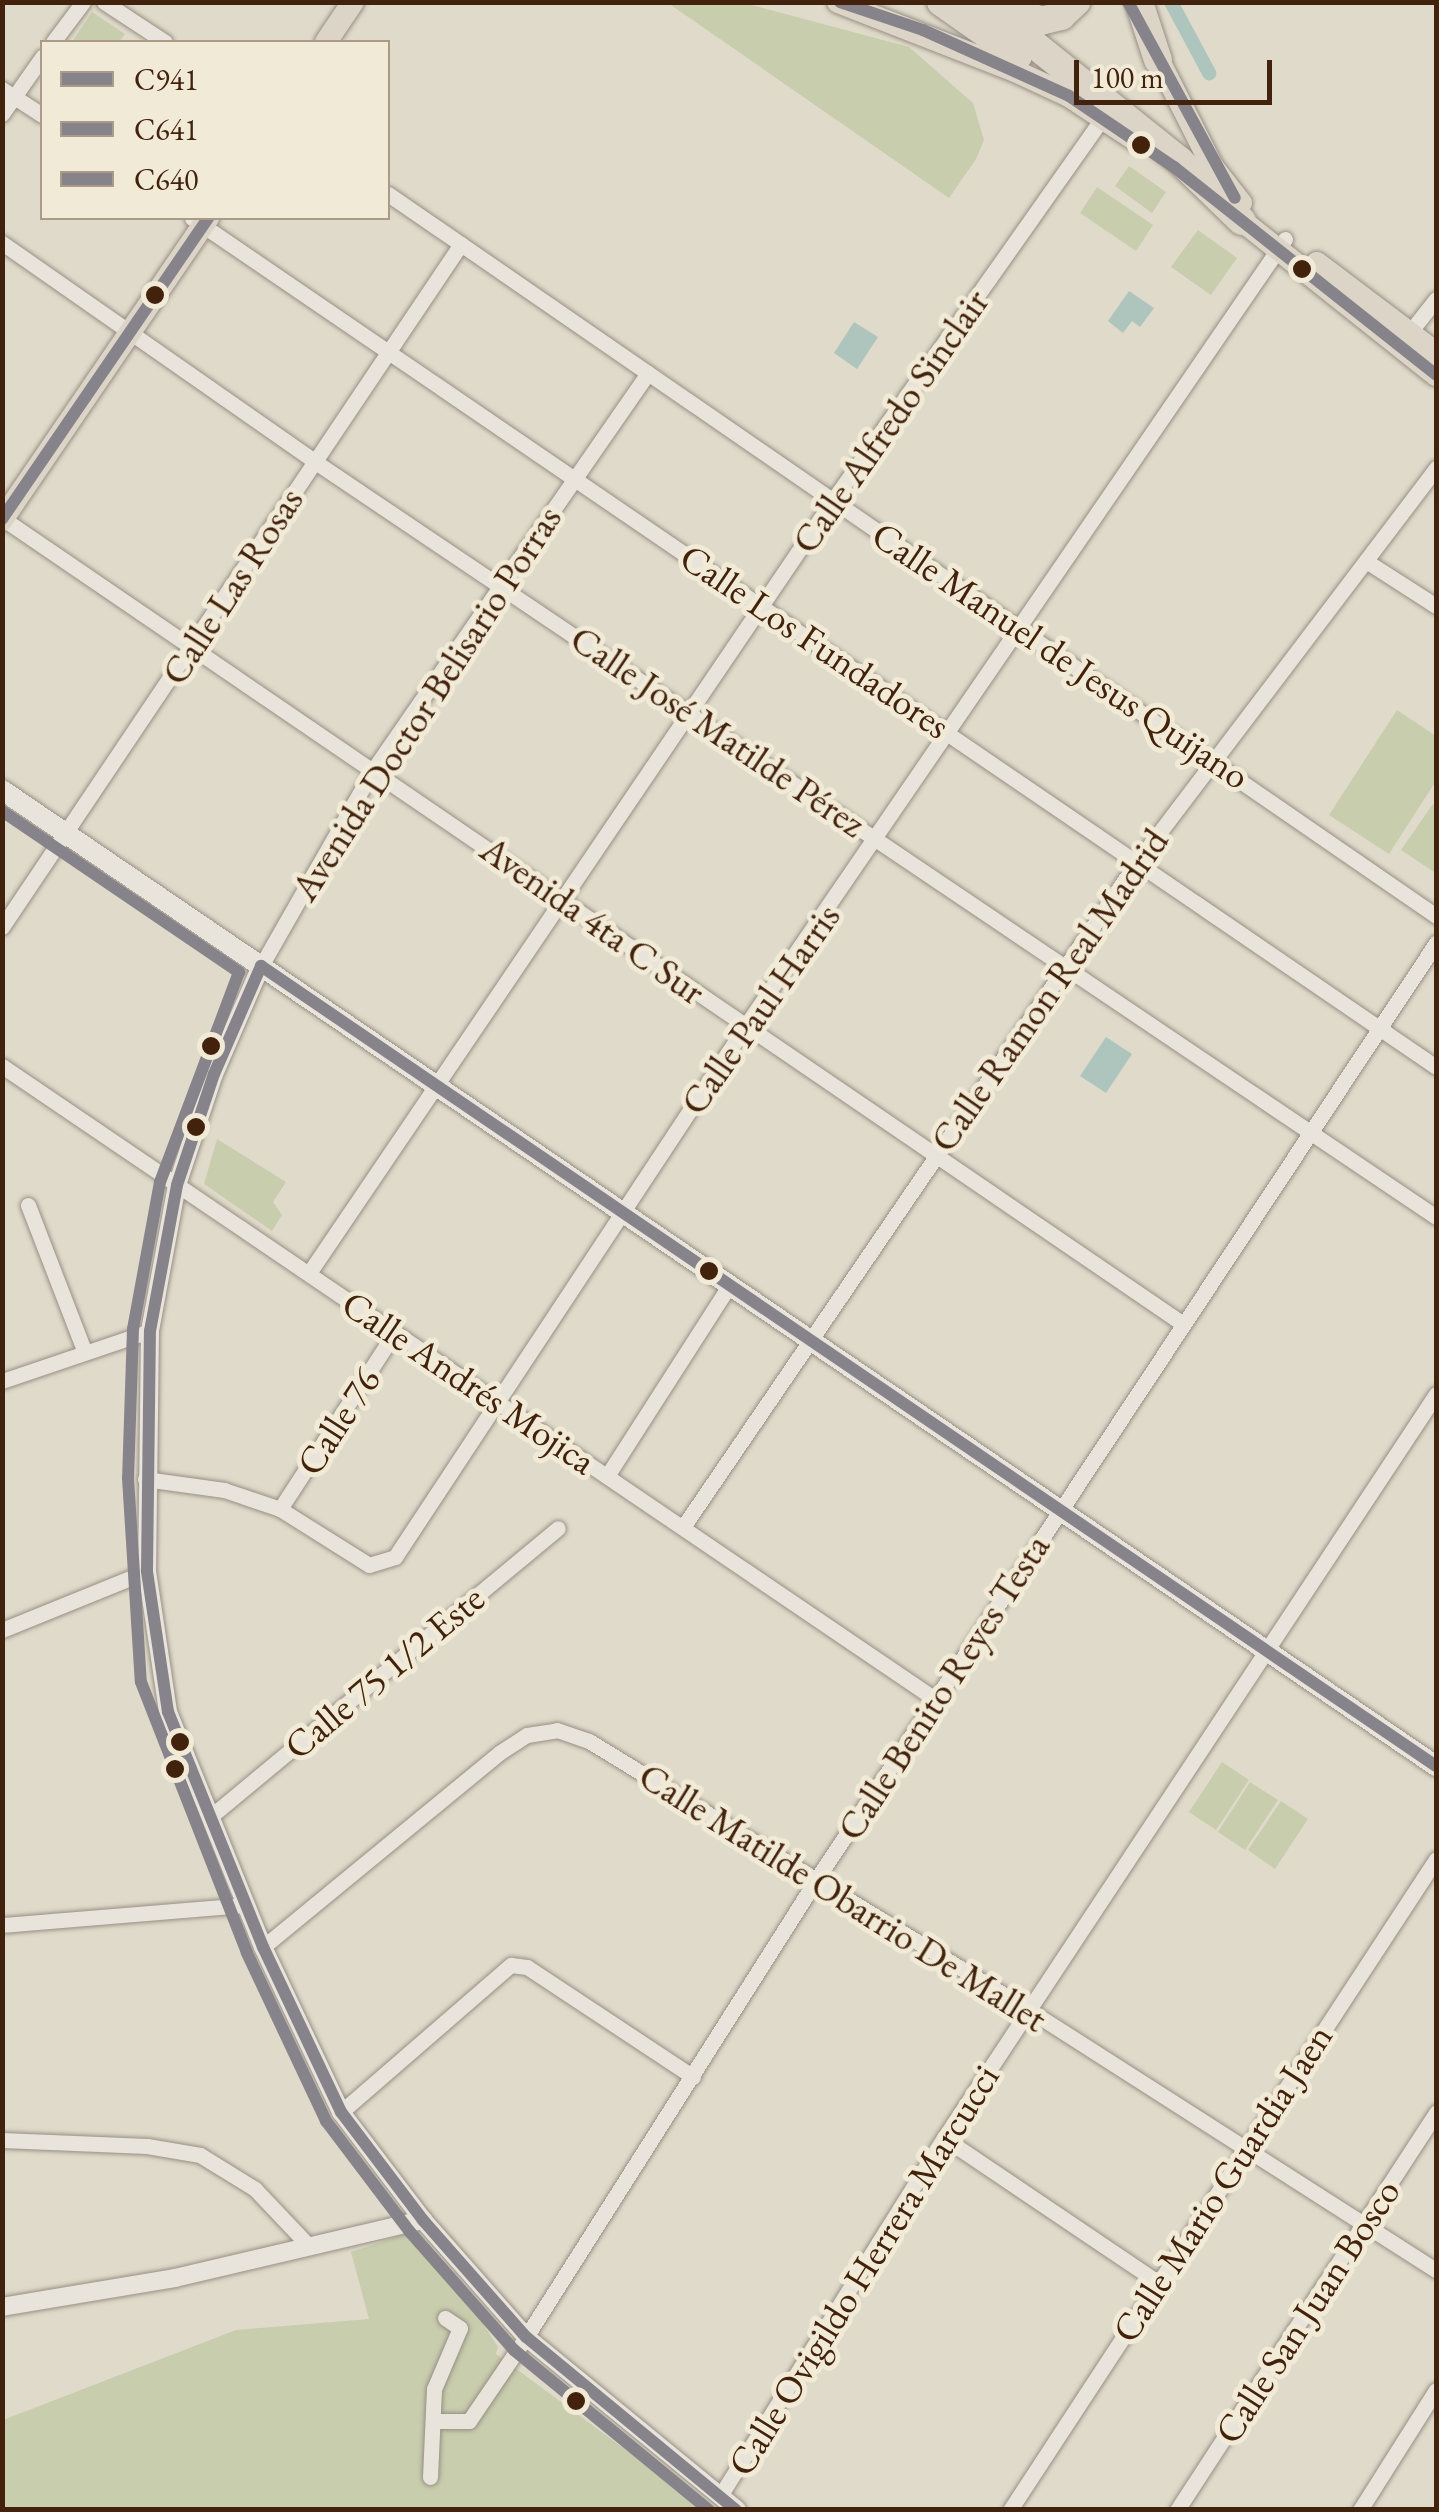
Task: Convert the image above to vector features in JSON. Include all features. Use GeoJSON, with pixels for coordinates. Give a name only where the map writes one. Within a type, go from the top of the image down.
{"type":"FeatureCollection","features":[{"type":"Feature","properties":{"kind":"highway"},"geometry":{"type":"LineString","coordinates":[[940,2],[1069,96]]}},
{"type":"Feature","properties":{"kind":"highway"},"geometry":{"type":"LineString","coordinates":[[981,2],[1180,160],[1242,221]]}},
{"type":"Feature","properties":{"kind":"highway"},"geometry":{"type":"LineString","coordinates":[[996,2],[1041,21],[1061,16],[1076,2]]}},
{"type":"Feature","properties":{"kind":"highway"},"geometry":{"type":"LineString","coordinates":[[996,2],[1228,192]]}},
{"type":"Feature","properties":{"kind":"highway"},"geometry":{"type":"LineString","coordinates":[[1139,2],[1158,60]]}},
{"type":"Feature","properties":{"kind":"main road"},"geometry":{"type":"LineString","coordinates":[[327,40],[353,2]]}},
{"type":"Feature","properties":{"kind":"main road"},"geometry":{"type":"LineString","coordinates":[[838,2],[923,30],[1069,96],[1242,221],[1436,353]]}},
{"type":"Feature","properties":{"kind":"main road"},"geometry":{"type":"LineString","coordinates":[[1128,2],[1228,192],[1281,245],[1436,375]]}},
{"type":"Feature","properties":{"kind":"main road"},"geometry":{"type":"LineString","coordinates":[[3,519],[133,330],[201,220]]}},
{"type":"Feature","properties":{"kind":"main road"},"geometry":{"type":"LineString","coordinates":[[2,790],[1436,1766]]}},
{"type":"Feature","properties":{"kind":"street"},"geometry":{"type":"LineString","coordinates":[[54,40],[83,2]]}},
{"type":"Feature","properties":{"kind":"street"},"geometry":{"type":"LineString","coordinates":[[104,2],[162,40]]}},
{"type":"Feature","properties":{"kind":"street"},"geometry":{"type":"LineString","coordinates":[[2,114],[9,93],[40,59]]}},
{"type":"Feature","properties":{"kind":"street"},"geometry":{"type":"LineString","coordinates":[[9,93],[40,114]]}},
{"type":"Feature","properties":{"kind":"street","name":"Calle Alfredo Sinclair"},"geometry":{"type":"LineString","coordinates":[[309,1274],[834,500],[1102,118]]}},
{"type":"Feature","properties":{"kind":"street","name":"Calle Manuel de Jesus Quijano"},"geometry":{"type":"LineString","coordinates":[[390,195],[1020,632],[1215,758],[1436,916]]}},
{"type":"Feature","properties":{"kind":"street","name":"Calle Los Fundadores"},"geometry":{"type":"LineString","coordinates":[[201,220],[388,353],[1436,1067]]}},
{"type":"Feature","properties":{"kind":"street","name":"Calle José Matilde Pérez"},"geometry":{"type":"LineString","coordinates":[[2,243],[133,330],[314,460],[692,710],[1064,966],[1312,1128],[1436,1217]]}},
{"type":"Feature","properties":{"kind":"street","name":"Calle Las Rosas"},"geometry":{"type":"LineString","coordinates":[[2,927],[461,244]]}},
{"type":"Feature","properties":{"kind":"street","name":"Calle Paul Harris"},"geometry":{"type":"LineString","coordinates":[[145,1479],[224,1490],[280,1510],[327,1542],[382,1565],[395,1557],[746,1025],[1020,632],[1281,245]]}},
{"type":"Feature","properties":{"kind":"street"},"geometry":{"type":"LineString","coordinates":[[1410,332],[1436,299]]}},
{"type":"Feature","properties":{"kind":"street","name":"Avenida Doctor Belisario Porras"},"geometry":{"type":"LineString","coordinates":[[648,373],[373,770],[261,966],[214,1074],[177,1185],[150,1331],[146,1571],[158,1677],[245,1906],[341,2112],[423,2220],[526,2337],[736,2510]]}},
{"type":"Feature","properties":{"kind":"street","name":"Calle Ramon Real Madrid"},"geometry":{"type":"LineString","coordinates":[[683,1527],[811,1342],[934,1153],[1137,862],[1436,468]]}},
{"type":"Feature","properties":{"kind":"street","name":"Avenida 4ta C Sur"},"geometry":{"type":"LineString","coordinates":[[3,519],[564,898],[1182,1324]]}},
{"type":"Feature","properties":{"kind":"street"},"geometry":{"type":"LineString","coordinates":[[1366,561],[1436,606]]}},
{"type":"Feature","properties":{"kind":"street","name":"Calle Benito Reyes Testa"},"geometry":{"type":"LineString","coordinates":[[434,2421],[469,2421],[526,2337],[816,1880],[1436,943]]}},
{"type":"Feature","properties":{"kind":"street","name":"Calle Andrés Mojica"},"geometry":{"type":"LineString","coordinates":[[2,1066],[936,1699]]}},
{"type":"Feature","properties":{"kind":"street"},"geometry":{"type":"LineString","coordinates":[[28,1205],[84,1350]]}},
{"type":"Feature","properties":{"kind":"street"},"geometry":{"type":"LineString","coordinates":[[607,1476],[728,1286]]}},
{"type":"Feature","properties":{"kind":"street"},"geometry":{"type":"LineString","coordinates":[[2,1381],[84,1350],[150,1331]]}},
{"type":"Feature","properties":{"kind":"street","name":"Calle 76"},"geometry":{"type":"LineString","coordinates":[[280,1510],[395,1332]]}},
{"type":"Feature","properties":{"kind":"street","name":"Calle Ovigildo Herrera Marcucci"},"geometry":{"type":"LineString","coordinates":[[720,2496],[944,2138],[1436,1394]]}},
{"type":"Feature","properties":{"kind":"street","name":"Calle 75 1/2 Este"},"geometry":{"type":"LineString","coordinates":[[210,1818],[558,1528]]}},
{"type":"Feature","properties":{"kind":"street"},"geometry":{"type":"LineString","coordinates":[[2,1630],[146,1571]]}},
{"type":"Feature","properties":{"kind":"street","name":"Calle Matilde Obarrio De Mallet"},"geometry":{"type":"LineString","coordinates":[[263,1947],[499,1754],[527,1736],[557,1730],[589,1741],[1029,2010],[1436,2270]]}},
{"type":"Feature","properties":{"kind":"street","name":"Calle Mario Guardia Jaen"},"geometry":{"type":"LineString","coordinates":[[1010,2510],[1156,2280],[1436,1859]]}},
{"type":"Feature","properties":{"kind":"street"},"geometry":{"type":"LineString","coordinates":[[2,1925],[245,1906]]}},
{"type":"Feature","properties":{"kind":"street"},"geometry":{"type":"LineString","coordinates":[[341,2112],[512,1965],[527,1967],[693,2077]]}},
{"type":"Feature","properties":{"kind":"street","name":"Calle San Juan Bosco"},"geometry":{"type":"LineString","coordinates":[[1177,2510],[1436,2112]]}},
{"type":"Feature","properties":{"kind":"street"},"geometry":{"type":"LineString","coordinates":[[944,2138],[1156,2280]]}},
{"type":"Feature","properties":{"kind":"street"},"geometry":{"type":"LineString","coordinates":[[2,2140],[147,2146],[200,2155],[255,2190],[307,2244]]}},
{"type":"Feature","properties":{"kind":"street"},"geometry":{"type":"LineString","coordinates":[[2,2306],[175,2278],[307,2244],[423,2220]]}},
{"type":"Feature","properties":{"kind":"street"},"geometry":{"type":"LineString","coordinates":[[430,2478],[438,2373],[460,2328],[444,2318]]}},
{"type":"Feature","properties":{"kind":"street"},"geometry":{"type":"LineString","coordinates":[[1360,2510],[1436,2390]]}},
{"type":"Feature","properties":{"kind":"green space"},"geometry":{"type":"Polygon","coordinates":[[[668,3],[744,3],[909,47],[973,103],[984,140],[976,159],[949,198],[668,3]]]}},
{"type":"Feature","properties":{"kind":"green space"},"geometry":{"type":"Polygon","coordinates":[[[92,12],[125,34],[120,40],[73,40],[92,12]]]}},
{"type":"Feature","properties":{"kind":"green space"},"geometry":{"type":"Polygon","coordinates":[[[1129,166],[1166,192],[1152,213],[1115,186],[1129,166]]]}},
{"type":"Feature","properties":{"kind":"green space"},"geometry":{"type":"Polygon","coordinates":[[[1097,187],[1153,225],[1136,251],[1080,213],[1097,187]]]}},
{"type":"Feature","properties":{"kind":"green space"},"geometry":{"type":"Polygon","coordinates":[[[1198,230],[1237,258],[1211,295],[1171,267],[1198,230]]]}},
{"type":"Feature","properties":{"kind":"green space"},"geometry":{"type":"Polygon","coordinates":[[[1397,710],[1436,736],[1436,781],[1389,854],[1329,815],[1397,710]]]}},
{"type":"Feature","properties":{"kind":"green space"},"geometry":{"type":"Polygon","coordinates":[[[1433,804],[1436,807],[1434,872],[1401,850],[1433,804]]]}},
{"type":"Feature","properties":{"kind":"green space"},"geometry":{"type":"Polygon","coordinates":[[[217,1139],[286,1182],[273,1202],[282,1215],[272,1231],[204,1184],[217,1139]]]}},
{"type":"Feature","properties":{"kind":"green space"},"geometry":{"type":"Polygon","coordinates":[[[1222,1762],[1249,1780],[1216,1830],[1189,1812],[1222,1762]]]}},
{"type":"Feature","properties":{"kind":"green space"},"geometry":{"type":"Polygon","coordinates":[[[1250,1782],[1278,1800],[1245,1850],[1218,1832],[1250,1782]]]}},
{"type":"Feature","properties":{"kind":"green space"},"geometry":{"type":"Polygon","coordinates":[[[1281,1801],[1308,1819],[1275,1869],[1248,1850],[1281,1801]]]}},
{"type":"Feature","properties":{"kind":"green space"},"geometry":{"type":"Polygon","coordinates":[[[411,2232],[473,2308],[498,2347],[496,2354],[695,2501],[696,2509],[3,2510],[3,2420],[236,2330],[369,2319],[351,2252],[411,2232]]]}},
{"type":"Feature","properties":{"kind":"shaded area"},"geometry":{"type":"Polygon","coordinates":[[[1129,291],[1154,308],[1140,327],[1132,321],[1123,333],[1108,321],[1129,291]]]}},
{"type":"Feature","properties":{"kind":"shaded area"},"geometry":{"type":"Polygon","coordinates":[[[854,322],[878,337],[857,369],[834,353],[854,322]]]}},
{"type":"Feature","properties":{"kind":"shaded area"},"geometry":{"type":"Polygon","coordinates":[[[1106,1037],[1132,1054],[1106,1093],[1080,1076],[1106,1037]]]}},
{"type":"Feature","properties":{"kind":"waterway"},"geometry":{"type":"LineString","coordinates":[[1171,2],[1209,73]]}},
{"type":"Feature","properties":{"kind":"transit line","name":"C640"},"geometry":{"type":"LineString","coordinates":[[840,2],[923,30],[1069,96],[1174,167],[1436,375]]}},
{"type":"Feature","properties":{"kind":"transit line","name":"C640"},"geometry":{"type":"LineString","coordinates":[[1128,2],[1235,198]]}},
{"type":"Feature","properties":{"kind":"transit line","name":"C640"},"geometry":{"type":"LineString","coordinates":[[2,519],[207,220]]}},
{"type":"Feature","properties":{"kind":"transit line","name":"C641"},"geometry":{"type":"LineString","coordinates":[[2,811],[239,972],[160,1182],[133,1329],[128,1478],[141,1682],[247,1953],[326,2121],[410,2232],[514,2350],[709,2510]]}},
{"type":"Feature","properties":{"kind":"transit line","name":"C941"},"geometry":{"type":"LineString","coordinates":[[736,2510],[526,2337],[423,2220],[341,2112],[263,1947],[168,1712],[147,1571],[150,1331],[177,1185],[214,1074],[261,966],[1436,1766]]}}]}
